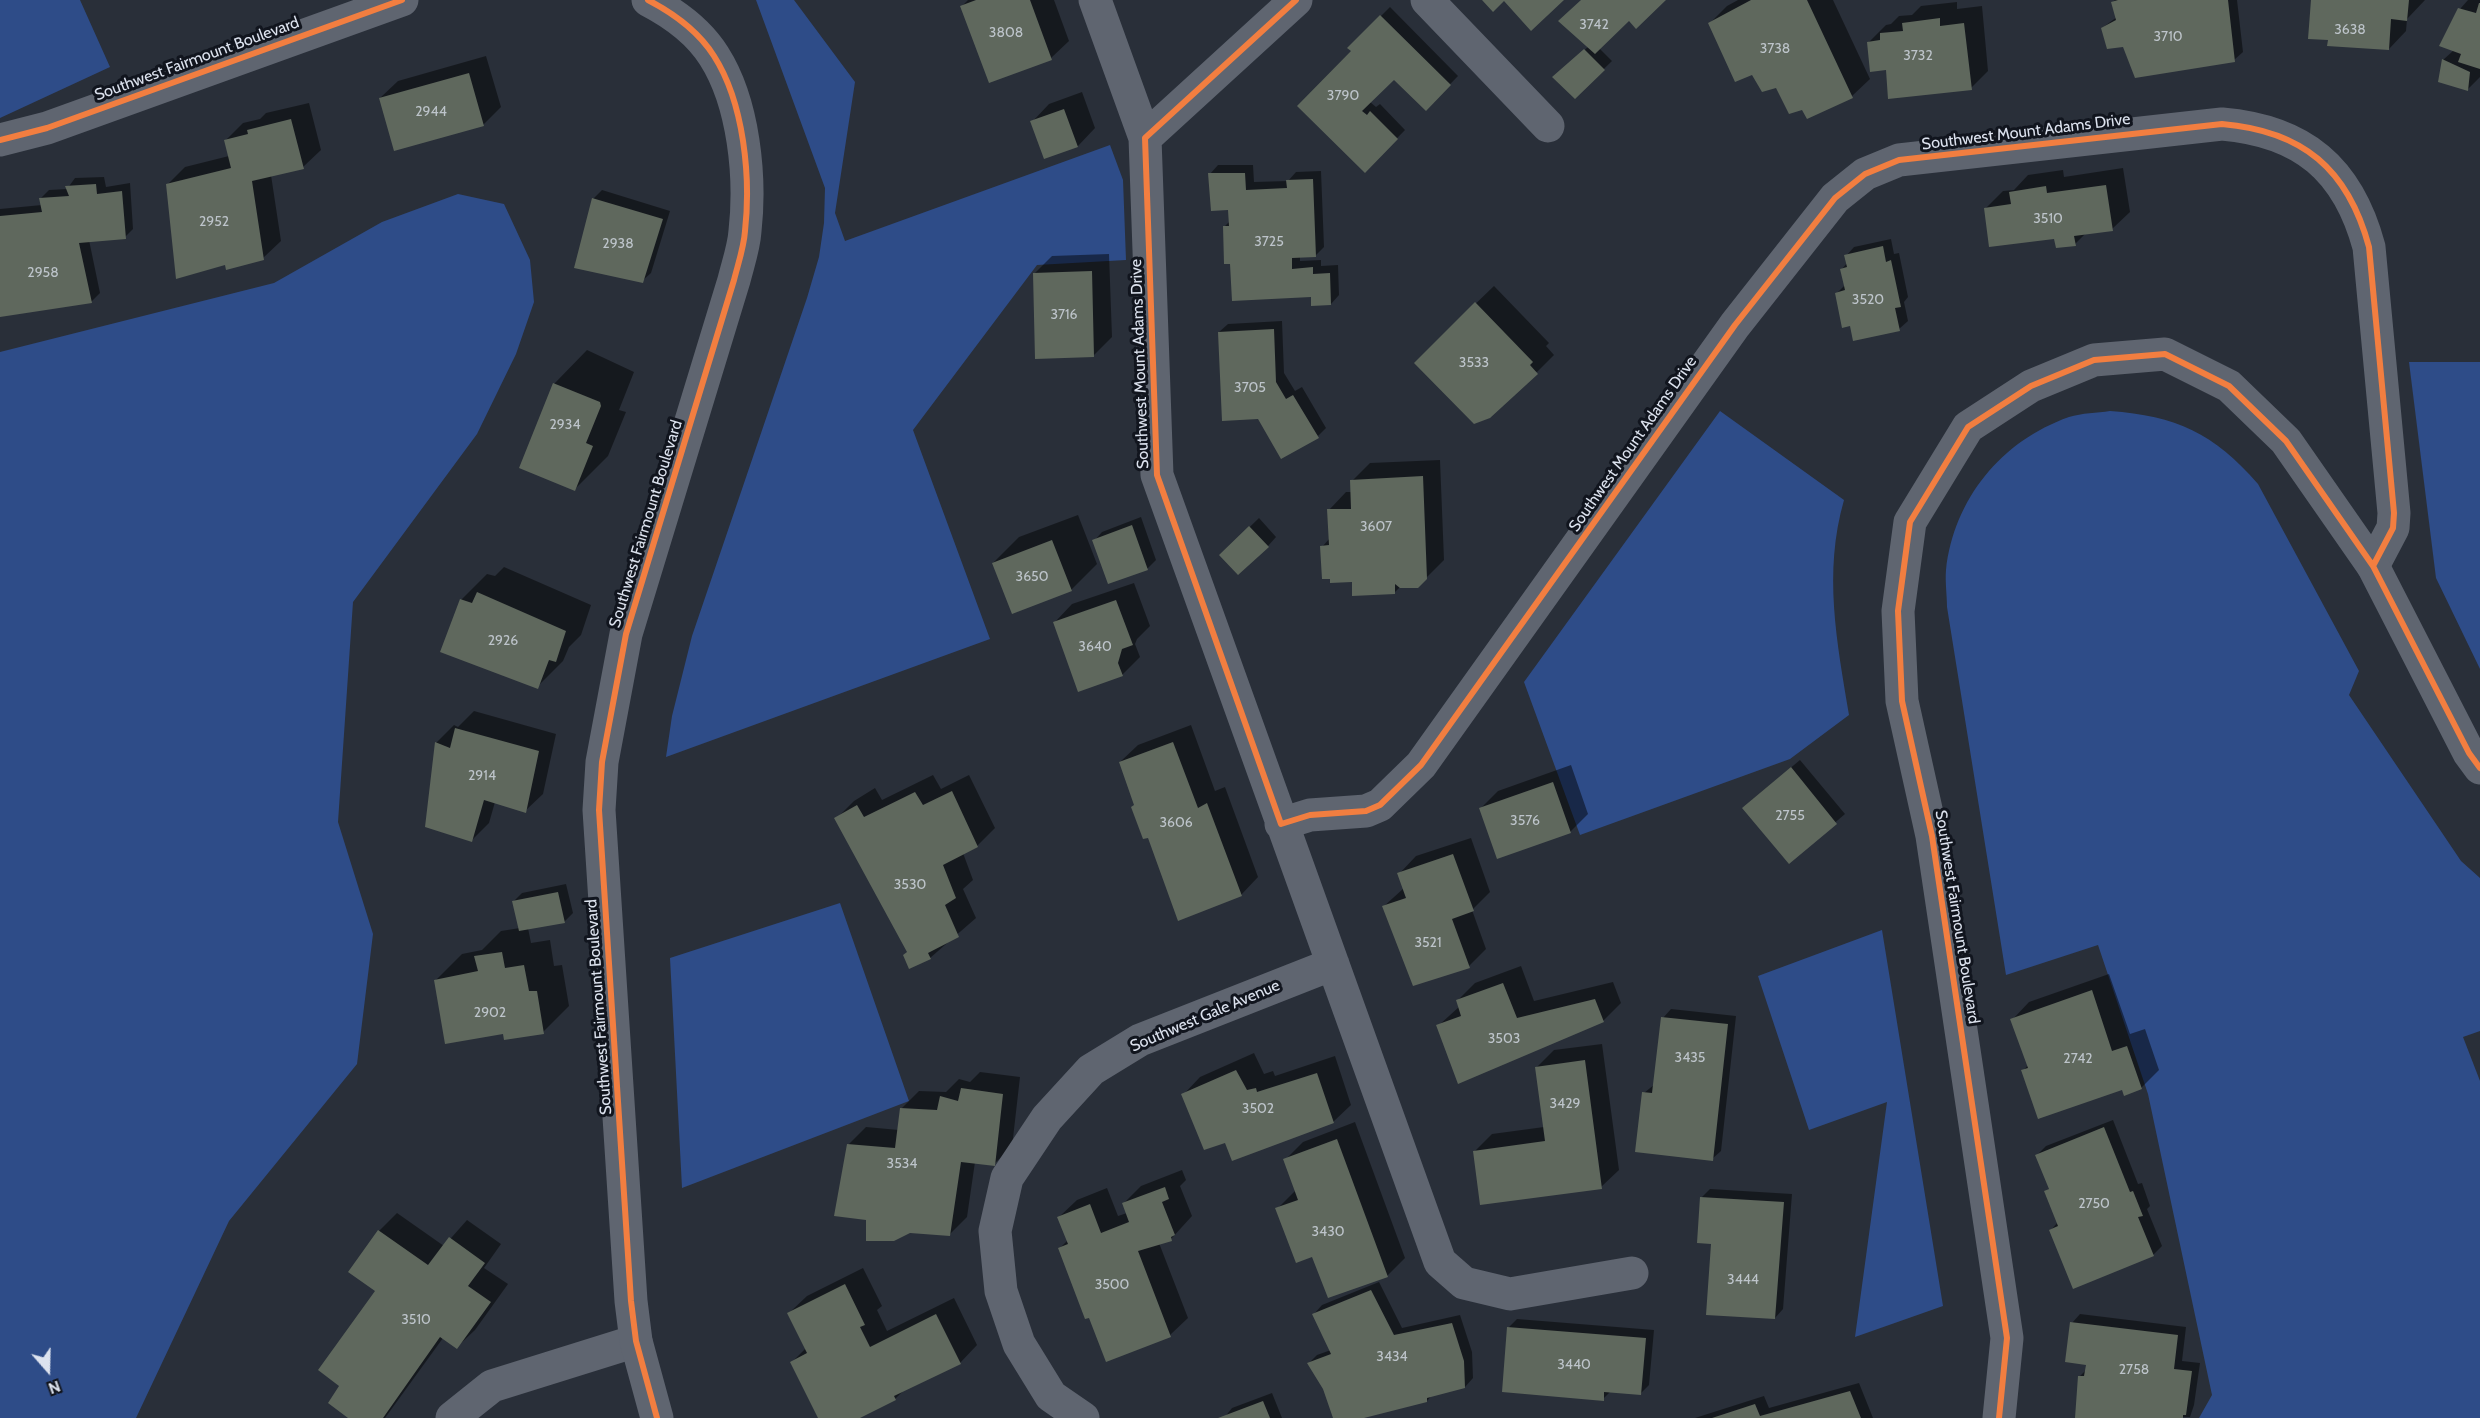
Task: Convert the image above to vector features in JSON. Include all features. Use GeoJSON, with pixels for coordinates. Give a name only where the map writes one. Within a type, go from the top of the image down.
{"type":"FeatureCollection","features":[{"type":"Feature","properties":{"kind":"street","name":"Southwest Fairmount Boulevard"},"geometry":{"type":"LineString","coordinates":[[0,140],[47,128],[402,0]]}},
{"type":"Feature","properties":{"kind":"street","name":"Southwest Fairmount Boulevard"},"geometry":{"type":"LineString","coordinates":[[648,0],[672,13],[695,34],[713,54],[722,70],[740,128],[748,183],[745,233],[734,280],[626,634],[602,762],[599,810],[636,1341],[657,1418]]}},
{"type":"Feature","properties":{"kind":"street","name":"Southwest Mount Adams Drive"},"geometry":{"type":"LineString","coordinates":[[1095,0],[1145,138],[1157,475],[1281,824],[1310,815],[1352,813],[1373,808],[1391,796],[1420,765],[1735,325],[1834,198],[1865,174],[1899,160],[2222,124],[2263,130],[2309,151],[2333,171],[2361,219],[2369,247],[2394,513],[2394,528],[2373,566]]}},
{"type":"Feature","properties":{"kind":"street"},"geometry":{"type":"LineString","coordinates":[[1145,138],[1296,0]]}},
{"type":"Feature","properties":{"kind":"street"},"geometry":{"type":"LineString","coordinates":[[1427,0],[1548,126]]}},
{"type":"Feature","properties":{"kind":"street","name":"Southwest Fairmount Boulevard"},"geometry":{"type":"LineString","coordinates":[[1999,1418],[2007,1338],[1932,836],[1902,701],[1898,611],[1910,522],[1968,427],[2031,386],[2094,360],[2165,354],[2229,386],[2286,441],[2373,566],[2480,768]]}},
{"type":"Feature","properties":{"kind":"street"},"geometry":{"type":"LineString","coordinates":[[1281,824],[1440,1262],[1464,1284],[1510,1294],[1632,1273]]}},
{"type":"Feature","properties":{"kind":"street","name":"Southwest Gale Avenue"},"geometry":{"type":"LineString","coordinates":[[1083,1418],[1050,1396],[1018,1344],[1001,1291],[995,1231],[1007,1178],[1047,1118],[1091,1070],[1140,1040],[1333,964]]}},
{"type":"Feature","properties":{"kind":"street"},"geometry":{"type":"LineString","coordinates":[[452,1418],[492,1386],[636,1341]]}},
{"type":"Feature","properties":{"kind":"shaded area"},"geometry":{"type":"Polygon","coordinates":[[[0,0],[80,0],[110,67],[0,118],[0,0]]]}},
{"type":"Feature","properties":{"kind":"shaded area"},"geometry":{"type":"Polygon","coordinates":[[[756,0],[794,0],[855,82],[835,213],[845,241],[1110,145],[1123,180],[1126,260],[1037,265],[913,430],[990,639],[666,757],[672,716],[692,636],[807,298],[819,257],[824,223],[825,188],[756,0]]]}},
{"type":"Feature","properties":{"kind":"shaded area"},"geometry":{"type":"Polygon","coordinates":[[[458,194],[504,204],[530,260],[534,302],[516,354],[477,434],[353,602],[338,822],[373,934],[357,1064],[229,1221],[136,1418],[0,1418],[0,352],[274,283],[382,222],[458,194]]]}},
{"type":"Feature","properties":{"kind":"shaded area"},"geometry":{"type":"Polygon","coordinates":[[[2409,362],[2480,362],[2480,669],[2436,578],[2409,362]]]}},
{"type":"Feature","properties":{"kind":"shaded area"},"geometry":{"type":"Polygon","coordinates":[[[1720,411],[1844,500],[1834,554],[1833,581],[1840,661],[1849,715],[1790,759],[1580,835],[1524,682],[1720,411]]]}},
{"type":"Feature","properties":{"kind":"shaded area"},"geometry":{"type":"Polygon","coordinates":[[[2110,411],[2155,417],[2192,430],[2226,452],[2258,484],[2359,671],[2349,695],[2461,861],[2480,878],[2480,1031],[2463,1037],[2480,1081],[2480,1418],[2199,1418],[2212,1395],[2148,1094],[2098,945],[2006,975],[1947,607],[1946,570],[1959,520],[1985,476],[2002,457],[2022,441],[2069,417],[2110,411]]]}},
{"type":"Feature","properties":{"kind":"shaded area"},"geometry":{"type":"Polygon","coordinates":[[[840,903],[909,1101],[682,1188],[670,958],[840,903]]]}},
{"type":"Feature","properties":{"kind":"shaded area"},"geometry":{"type":"Polygon","coordinates":[[[1882,930],[1943,1306],[1855,1337],[1887,1102],[1809,1130],[1758,976],[1882,930]]]}},
{"type":"Feature","properties":{"kind":"building"},"geometry":{"type":"Polygon","coordinates":[[[976,0],[1030,0],[1052,60],[989,83],[960,6],[976,0]]]}},
{"type":"Feature","properties":{"kind":"building"},"geometry":{"type":"Polygon","coordinates":[[[1482,0],[1564,0],[1531,31],[1504,1],[1493,12],[1482,0]]]}},
{"type":"Feature","properties":{"kind":"building"},"geometry":{"type":"Polygon","coordinates":[[[1581,0],[1666,0],[1636,29],[1629,21],[1595,54],[1558,21],[1581,0]]]}},
{"type":"Feature","properties":{"kind":"building"},"geometry":{"type":"Polygon","coordinates":[[[1751,0],[1807,0],[1853,98],[1807,119],[1802,110],[1789,114],[1776,88],[1762,92],[1752,75],[1735,82],[1708,23],[1751,0]]]}},
{"type":"Feature","properties":{"kind":"building"},"geometry":{"type":"Polygon","coordinates":[[[2118,0],[2228,0],[2235,62],[2135,78],[2123,47],[2107,49],[2101,28],[2116,20],[2111,2],[2118,0]]]}},
{"type":"Feature","properties":{"kind":"building"},"geometry":{"type":"Polygon","coordinates":[[[2311,0],[2409,0],[2407,21],[2391,19],[2389,50],[2327,46],[2328,40],[2308,39],[2311,0]]]}},
{"type":"Feature","properties":{"kind":"building"},"geometry":{"type":"Polygon","coordinates":[[[2479,3],[2480,69],[2458,62],[2461,54],[2439,46],[2458,8],[2476,13],[2479,3]]]}},
{"type":"Feature","properties":{"kind":"building"},"geometry":{"type":"Polygon","coordinates":[[[1380,15],[1451,85],[1426,111],[1394,80],[1362,111],[1367,115],[1370,111],[1398,139],[1365,173],[1297,106],[1351,51],[1347,48],[1380,15]]]}},
{"type":"Feature","properties":{"kind":"building"},"geometry":{"type":"Polygon","coordinates":[[[1940,18],[1940,26],[1964,23],[1972,90],[1888,99],[1886,70],[1870,72],[1867,42],[1880,40],[1880,33],[1903,31],[1902,23],[1940,18]]]}},
{"type":"Feature","properties":{"kind":"building"},"geometry":{"type":"Polygon","coordinates":[[[1584,49],[1605,70],[1575,99],[1552,77],[1584,49]]]}},
{"type":"Feature","properties":{"kind":"building"},"geometry":{"type":"Polygon","coordinates":[[[2442,59],[2470,72],[2468,91],[2438,82],[2442,59]]]}},
{"type":"Feature","properties":{"kind":"building"},"geometry":{"type":"Polygon","coordinates":[[[469,73],[484,126],[394,151],[379,98],[469,73]]]}},
{"type":"Feature","properties":{"kind":"building"},"geometry":{"type":"Polygon","coordinates":[[[1064,109],[1078,147],[1044,159],[1030,121],[1064,109]]]}},
{"type":"Feature","properties":{"kind":"building"},"geometry":{"type":"Polygon","coordinates":[[[291,119],[304,169],[252,181],[264,260],[226,270],[225,265],[176,279],[166,184],[231,168],[224,140],[248,134],[247,130],[291,119]]]}},
{"type":"Feature","properties":{"kind":"building"},"geometry":{"type":"Polygon","coordinates":[[[1208,173],[1245,173],[1246,190],[1287,188],[1286,180],[1313,179],[1316,257],[1292,258],[1292,269],[1313,267],[1313,274],[1330,273],[1331,305],[1311,306],[1311,297],[1232,301],[1230,264],[1224,264],[1223,226],[1229,226],[1228,210],[1211,211],[1208,173]]]}},
{"type":"Feature","properties":{"kind":"building"},"geometry":{"type":"Polygon","coordinates":[[[96,184],[97,194],[122,191],[126,239],[79,243],[92,303],[0,317],[0,216],[42,212],[39,198],[69,196],[65,186],[96,184]]]}},
{"type":"Feature","properties":{"kind":"building"},"geometry":{"type":"Polygon","coordinates":[[[2106,185],[2113,231],[2074,236],[2076,246],[2056,248],[2054,239],[1989,247],[1984,208],[2011,204],[2009,192],[2046,186],[2047,193],[2106,185]]]}},
{"type":"Feature","properties":{"kind":"building"},"geometry":{"type":"Polygon","coordinates":[[[592,198],[663,219],[643,283],[574,268],[592,198]]]}},
{"type":"Feature","properties":{"kind":"building"},"geometry":{"type":"Polygon","coordinates":[[[1883,246],[1886,262],[1891,260],[1901,307],[1895,308],[1900,331],[1853,341],[1850,326],[1842,328],[1835,293],[1845,290],[1840,269],[1847,267],[1844,255],[1883,246]]]}},
{"type":"Feature","properties":{"kind":"building"},"geometry":{"type":"Polygon","coordinates":[[[1092,271],[1094,357],[1035,359],[1033,273],[1092,271]]]}},
{"type":"Feature","properties":{"kind":"building"},"geometry":{"type":"Polygon","coordinates":[[[1475,302],[1533,362],[1530,365],[1538,374],[1490,418],[1474,424],[1414,363],[1475,302]]]}},
{"type":"Feature","properties":{"kind":"building"},"geometry":{"type":"Polygon","coordinates":[[[1274,329],[1276,382],[1286,399],[1293,395],[1319,438],[1281,459],[1258,419],[1222,421],[1218,332],[1274,329]]]}},
{"type":"Feature","properties":{"kind":"building"},"geometry":{"type":"Polygon","coordinates":[[[553,383],[600,402],[601,406],[586,443],[593,446],[575,491],[519,468],[553,383]]]}},
{"type":"Feature","properties":{"kind":"building"},"geometry":{"type":"Polygon","coordinates":[[[1423,476],[1427,579],[1418,588],[1400,588],[1395,584],[1395,594],[1352,596],[1352,582],[1330,583],[1330,579],[1322,579],[1320,546],[1329,545],[1327,509],[1351,509],[1350,480],[1423,476]]]}},
{"type":"Feature","properties":{"kind":"building"},"geometry":{"type":"Polygon","coordinates":[[[1132,525],[1148,570],[1108,584],[1092,540],[1132,525]]]}},
{"type":"Feature","properties":{"kind":"building"},"geometry":{"type":"Polygon","coordinates":[[[1249,526],[1269,547],[1238,575],[1219,555],[1249,526]]]}},
{"type":"Feature","properties":{"kind":"building"},"geometry":{"type":"Polygon","coordinates":[[[1052,540],[1072,591],[1012,614],[992,563],[1052,540]]]}},
{"type":"Feature","properties":{"kind":"building"},"geometry":{"type":"Polygon","coordinates":[[[477,592],[566,631],[556,662],[549,660],[538,689],[440,652],[460,599],[472,603],[477,592]]]}},
{"type":"Feature","properties":{"kind":"building"},"geometry":{"type":"Polygon","coordinates":[[[1116,600],[1133,645],[1122,649],[1118,663],[1123,676],[1078,692],[1053,622],[1116,600]]]}},
{"type":"Feature","properties":{"kind":"building"},"geometry":{"type":"Polygon","coordinates":[[[455,728],[539,751],[526,813],[484,800],[472,842],[425,827],[435,742],[450,748],[455,728]]]}},
{"type":"Feature","properties":{"kind":"building"},"geometry":{"type":"Polygon","coordinates":[[[1173,742],[1198,808],[1207,803],[1242,896],[1178,921],[1148,838],[1143,839],[1131,807],[1134,805],[1119,762],[1173,742]]]}},
{"type":"Feature","properties":{"kind":"building"},"geometry":{"type":"Polygon","coordinates":[[[1791,767],[1837,824],[1789,864],[1742,808],[1791,767]]]}},
{"type":"Feature","properties":{"kind":"building"},"geometry":{"type":"Polygon","coordinates":[[[1553,782],[1571,833],[1497,859],[1479,808],[1553,782]]]}},
{"type":"Feature","properties":{"kind":"building"},"geometry":{"type":"Polygon","coordinates":[[[952,791],[978,847],[943,865],[956,898],[945,905],[959,937],[928,953],[931,959],[909,969],[903,955],[907,952],[834,818],[857,805],[864,817],[915,792],[923,805],[952,791]]]}},
{"type":"Feature","properties":{"kind":"building"},"geometry":{"type":"Polygon","coordinates":[[[1453,854],[1474,911],[1452,919],[1470,968],[1413,986],[1382,906],[1406,898],[1397,873],[1453,854]]]}},
{"type":"Feature","properties":{"kind":"building"},"geometry":{"type":"Polygon","coordinates":[[[558,892],[565,923],[519,931],[512,901],[558,892]]]}},
{"type":"Feature","properties":{"kind":"building"},"geometry":{"type":"Polygon","coordinates":[[[502,952],[505,968],[524,965],[529,991],[537,991],[544,1034],[504,1040],[503,1034],[445,1044],[434,980],[478,971],[474,956],[502,952]]]}},
{"type":"Feature","properties":{"kind":"building"},"geometry":{"type":"Polygon","coordinates":[[[1503,983],[1517,1018],[1595,999],[1604,1022],[1458,1084],[1436,1025],[1461,1016],[1456,1000],[1503,983]]]}},
{"type":"Feature","properties":{"kind":"building"},"geometry":{"type":"Polygon","coordinates":[[[2092,990],[2112,1051],[2127,1046],[2142,1089],[2124,1096],[2122,1090],[2038,1119],[2021,1070],[2028,1068],[2010,1019],[2092,990]]]}},
{"type":"Feature","properties":{"kind":"building"},"geometry":{"type":"Polygon","coordinates":[[[1661,1017],[1728,1024],[1713,1161],[1635,1152],[1642,1092],[1652,1093],[1661,1017]]]}},
{"type":"Feature","properties":{"kind":"building"},"geometry":{"type":"Polygon","coordinates":[[[1585,1060],[1602,1189],[1480,1205],[1473,1151],[1545,1141],[1535,1067],[1585,1060]]]}},
{"type":"Feature","properties":{"kind":"building"},"geometry":{"type":"Polygon","coordinates":[[[1236,1070],[1247,1090],[1256,1088],[1257,1092],[1317,1073],[1334,1123],[1232,1161],[1225,1143],[1204,1150],[1181,1094],[1236,1070]]]}},
{"type":"Feature","properties":{"kind":"building"},"geometry":{"type":"Polygon","coordinates":[[[961,1088],[1003,1094],[995,1166],[961,1162],[950,1236],[910,1233],[894,1241],[866,1241],[866,1220],[834,1216],[847,1144],[895,1148],[900,1108],[937,1110],[940,1096],[958,1101],[961,1088]]]}},
{"type":"Feature","properties":{"kind":"building"},"geometry":{"type":"Polygon","coordinates":[[[2104,1127],[2130,1192],[2133,1191],[2143,1216],[2138,1217],[2154,1256],[2073,1289],[2049,1230],[2058,1226],[2044,1191],[2049,1189],[2035,1155],[2104,1127]]]}},
{"type":"Feature","properties":{"kind":"building"},"geometry":{"type":"Polygon","coordinates":[[[1337,1139],[1388,1277],[1328,1298],[1312,1257],[1296,1263],[1275,1208],[1298,1200],[1283,1159],[1337,1139]]]}},
{"type":"Feature","properties":{"kind":"building"},"geometry":{"type":"Polygon","coordinates":[[[1165,1187],[1169,1199],[1162,1202],[1175,1235],[1171,1237],[1172,1241],[1138,1251],[1171,1337],[1106,1362],[1089,1318],[1085,1319],[1058,1248],[1068,1244],[1057,1217],[1090,1204],[1101,1233],[1129,1222],[1122,1203],[1165,1187]]]}},
{"type":"Feature","properties":{"kind":"building"},"geometry":{"type":"Polygon","coordinates":[[[1700,1197],[1784,1202],[1775,1319],[1706,1315],[1711,1244],[1697,1243],[1700,1197]]]}},
{"type":"Feature","properties":{"kind":"building"},"geometry":{"type":"Polygon","coordinates":[[[378,1230],[428,1265],[449,1237],[485,1263],[468,1286],[491,1302],[457,1349],[440,1337],[383,1418],[348,1418],[328,1403],[339,1386],[318,1370],[375,1291],[348,1272],[378,1230]]]}},
{"type":"Feature","properties":{"kind":"building"},"geometry":{"type":"Polygon","coordinates":[[[845,1284],[865,1325],[860,1327],[870,1347],[936,1314],[961,1364],[894,1396],[896,1400],[860,1418],[818,1418],[790,1362],[807,1353],[787,1313],[845,1284]]]}},
{"type":"Feature","properties":{"kind":"building"},"geometry":{"type":"Polygon","coordinates":[[[1371,1290],[1394,1335],[1452,1323],[1464,1361],[1465,1388],[1427,1398],[1427,1402],[1364,1418],[1333,1418],[1323,1389],[1307,1363],[1331,1354],[1312,1314],[1371,1290]]]}},
{"type":"Feature","properties":{"kind":"building"},"geometry":{"type":"Polygon","coordinates":[[[2070,1322],[2178,1335],[2174,1369],[2192,1371],[2186,1415],[2183,1415],[2183,1418],[2075,1418],[2078,1376],[2084,1376],[2086,1365],[2065,1362],[2070,1322]]]}},
{"type":"Feature","properties":{"kind":"building"},"geometry":{"type":"Polygon","coordinates":[[[1507,1327],[1646,1338],[1641,1395],[1604,1392],[1604,1401],[1502,1392],[1507,1327]]]}},
{"type":"Feature","properties":{"kind":"building"},"geometry":{"type":"Polygon","coordinates":[[[1850,1391],[1861,1418],[1712,1418],[1755,1404],[1760,1416],[1850,1391]]]}},
{"type":"Feature","properties":{"kind":"building"},"geometry":{"type":"Polygon","coordinates":[[[1263,1401],[1270,1418],[1218,1418],[1263,1401]]]}},
{"type":"Feature","properties":{"kind":"cycle path"},"geometry":{"type":"LineString","coordinates":[[0,140],[47,128],[402,0]]}},
{"type":"Feature","properties":{"kind":"cycle path"},"geometry":{"type":"LineString","coordinates":[[648,0],[676,17],[693,31],[714,56],[724,75],[739,118],[747,187],[747,210],[741,256],[626,634],[602,762],[599,810],[631,1301],[636,1341],[657,1418]]}},
{"type":"Feature","properties":{"kind":"cycle path"},"geometry":{"type":"LineString","coordinates":[[1296,0],[1145,138],[1157,475],[1281,824],[1310,815],[1366,811],[1380,805],[1421,765],[1735,325],[1835,198],[1865,174],[1899,160],[2222,124],[2251,128],[2276,135],[2299,145],[2318,159],[2335,176],[2349,196],[2369,247],[2394,513],[2393,528],[2373,566]]}},
{"type":"Feature","properties":{"kind":"cycle path"},"geometry":{"type":"LineString","coordinates":[[1999,1418],[2007,1338],[1932,836],[1902,701],[1898,611],[1910,522],[1968,427],[2031,386],[2094,360],[2165,354],[2229,386],[2286,441],[2373,566],[2469,753],[2480,768]]}}]}
